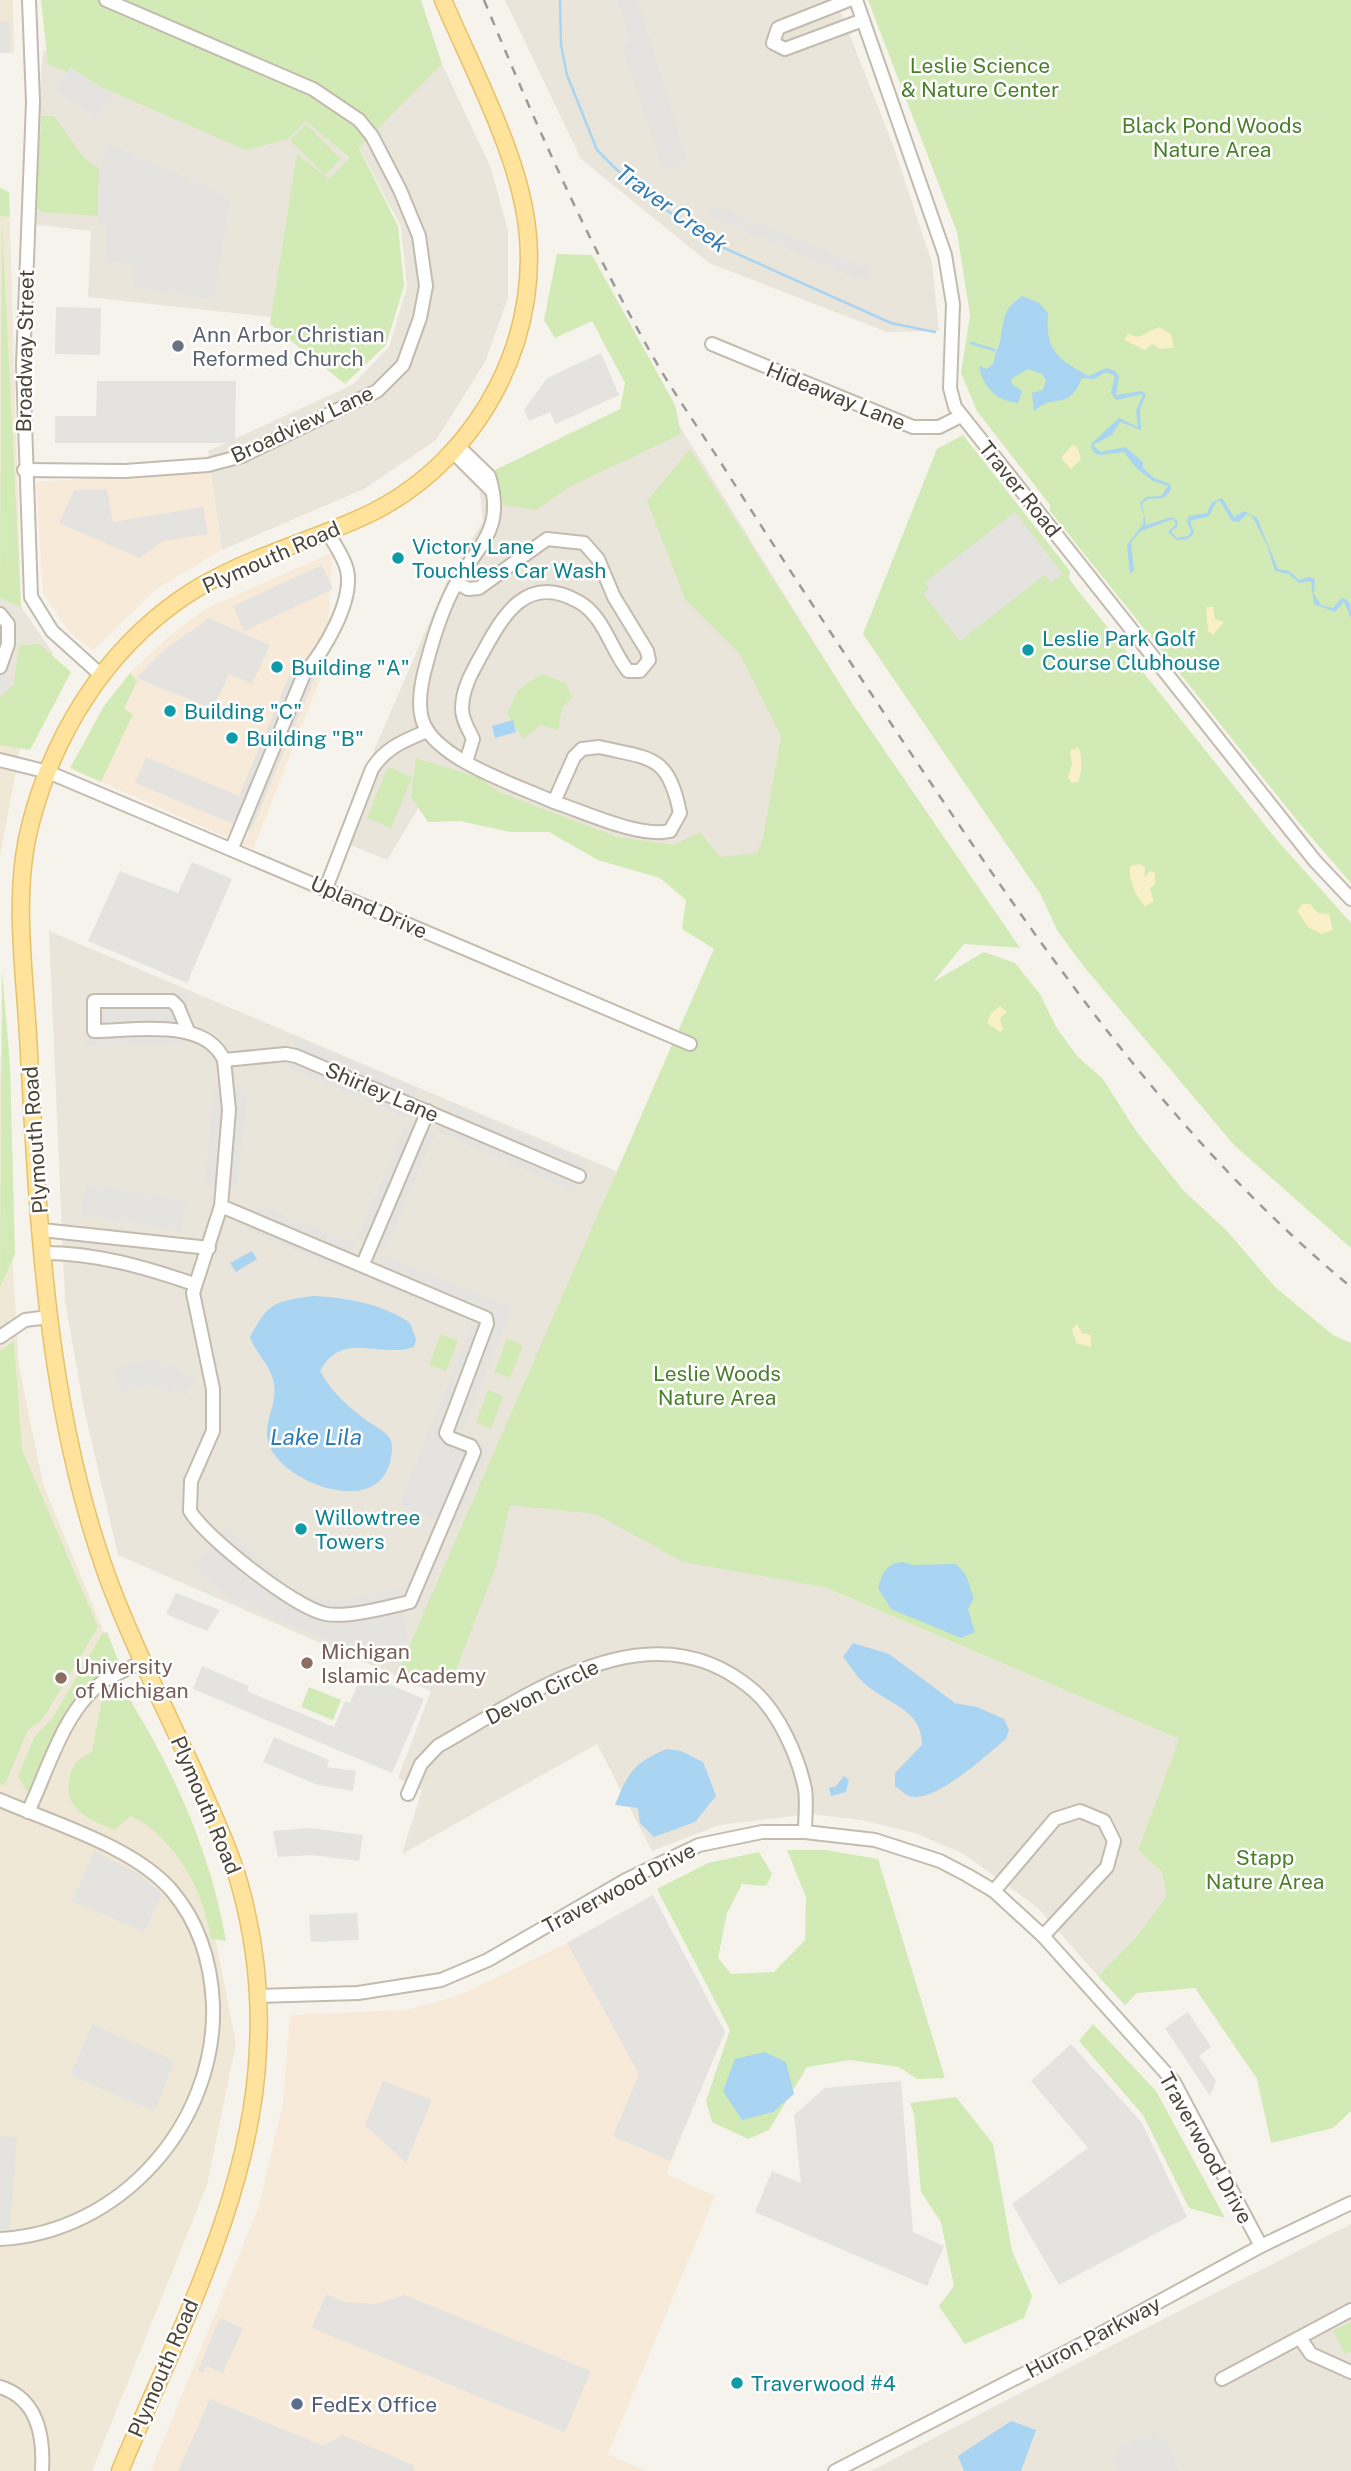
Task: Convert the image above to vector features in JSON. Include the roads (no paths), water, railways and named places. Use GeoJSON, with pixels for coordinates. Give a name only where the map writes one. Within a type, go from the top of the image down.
{"type":"FeatureCollection","features":[{"type":"Feature","properties":{"kind":"main road","name":"Plymouth Road"},"geometry":{"type":"LineString","coordinates":[[120,2471],[230,2201],[251,2118],[258,2048],[257,1996],[254,1956],[239,1881],[218,1826],[143,1662],[104,1568],[68,1430],[48,1317],[29,1065],[22,879],[30,826],[48,772],[79,706],[101,675],[146,627],[201,586],[383,507],[422,479],[456,449],[488,405],[505,372],[524,311],[530,257],[526,215],[517,179],[443,0]]}},
{"type":"Feature","properties":{"kind":"street","name":"Broadway Street"},"geometry":{"type":"LineString","coordinates":[[29,0],[33,102],[23,342],[24,470],[31,597],[52,631],[101,675]]}},
{"type":"Feature","properties":{"kind":"street","name":"Broadview Lane"},"geometry":{"type":"LineString","coordinates":[[24,470],[125,471],[208,464],[242,457],[377,391],[403,365],[420,318],[426,286],[419,236],[400,190],[359,120],[313,89],[106,0]]}},
{"type":"Feature","properties":{"kind":"street"},"geometry":{"type":"LineString","coordinates":[[849,0],[778,28],[773,43],[785,49],[863,20]]}},
{"type":"Feature","properties":{"kind":"street","name":"Traver Road"},"geometry":{"type":"LineString","coordinates":[[856,0],[945,255],[954,318],[951,395],[961,416],[1315,861],[1351,899]]}},
{"type":"Feature","properties":{"kind":"street","name":"Hideaway Lane"},"geometry":{"type":"LineString","coordinates":[[712,344],[913,427],[939,427],[961,416]]}},
{"type":"Feature","properties":{"kind":"street"},"geometry":{"type":"LineString","coordinates":[[456,449],[489,476],[494,517],[489,536],[457,583],[431,645],[422,676],[421,709],[427,731],[453,755],[554,802],[659,833],[670,831],[680,813],[667,772],[661,765],[654,760],[599,747],[582,749],[574,757],[554,802]]}},
{"type":"Feature","properties":{"kind":"street"},"geometry":{"type":"LineString","coordinates":[[232,848],[304,674],[321,655],[345,601],[349,586],[347,570],[327,531]]}},
{"type":"Feature","properties":{"kind":"street"},"geometry":{"type":"LineString","coordinates":[[457,583],[468,589],[479,588],[547,540],[584,543],[598,559],[614,597],[647,651],[649,660],[640,671],[628,671],[593,614],[580,602],[542,592],[523,597],[507,611],[468,679],[462,712],[473,740],[466,761]]}},
{"type":"Feature","properties":{"kind":"street"},"geometry":{"type":"LineString","coordinates":[[0,614],[8,624],[8,635],[0,667]]}},
{"type":"Feature","properties":{"kind":"street"},"geometry":{"type":"LineString","coordinates":[[326,888],[372,769],[382,755],[395,745],[427,731]]}},
{"type":"Feature","properties":{"kind":"street","name":"Upland Drive"},"geometry":{"type":"LineString","coordinates":[[0,760],[48,772],[690,1044]]}},
{"type":"Feature","properties":{"kind":"street"},"geometry":{"type":"LineString","coordinates":[[188,1031],[178,1007],[172,1001],[94,1001],[94,1031],[188,1031],[214,1044],[224,1060],[229,1110],[221,1206],[209,1248],[194,1284],[193,1300],[214,1409],[213,1431],[188,1492],[190,1511],[205,1529],[285,1595],[329,1615],[410,1602],[474,1452],[471,1447],[447,1436],[447,1427],[487,1324],[486,1318],[221,1206]]}},
{"type":"Feature","properties":{"kind":"street","name":"Shirley Lane"},"geometry":{"type":"LineString","coordinates":[[224,1060],[292,1054],[579,1176]]}},
{"type":"Feature","properties":{"kind":"street"},"geometry":{"type":"LineString","coordinates":[[363,1264],[428,1111]]}},
{"type":"Feature","properties":{"kind":"street"},"geometry":{"type":"LineString","coordinates":[[42,1230],[209,1248]]}},
{"type":"Feature","properties":{"kind":"street"},"geometry":{"type":"LineString","coordinates":[[127,1261],[129,1238]]}},
{"type":"Feature","properties":{"kind":"street"},"geometry":{"type":"LineString","coordinates":[[43,1253],[127,1261],[194,1284]]}},
{"type":"Feature","properties":{"kind":"street"},"geometry":{"type":"LineString","coordinates":[[0,1337],[25,1320],[48,1317]]}},
{"type":"Feature","properties":{"kind":"street","name":"Devon Circle"},"geometry":{"type":"LineString","coordinates":[[408,1794],[421,1765],[438,1745],[582,1669],[655,1651],[692,1655],[736,1675],[764,1700],[786,1736],[805,1790],[805,1832]]}},
{"type":"Feature","properties":{"kind":"street"},"geometry":{"type":"LineString","coordinates":[[28,1812],[73,1716],[85,1699],[103,1682],[143,1662]]}},
{"type":"Feature","properties":{"kind":"street"},"geometry":{"type":"LineString","coordinates":[[0,1800],[131,1858],[171,1889],[191,1918],[205,1948],[212,1986],[212,2026],[205,2070],[189,2112],[177,2134],[147,2173],[118,2197],[74,2222],[47,2232],[0,2239]]}},
{"type":"Feature","properties":{"kind":"street"},"geometry":{"type":"LineString","coordinates":[[993,1891],[1055,1819],[1080,1811],[1104,1821],[1114,1841],[1107,1867],[1043,1936]]}},
{"type":"Feature","properties":{"kind":"street","name":"Traverwood Drive"},"geometry":{"type":"LineString","coordinates":[[257,1996],[358,1993],[440,1980],[488,1960],[626,1880],[699,1845],[762,1832],[805,1832],[876,1840],[940,1861],[993,1891],[1043,1936],[1174,2082],[1261,2246]]}},
{"type":"Feature","properties":{"kind":"street","name":"Huron Parkway"},"geometry":{"type":"LineString","coordinates":[[835,2471],[1078,2346],[1261,2246],[1351,2203]]}},
{"type":"Feature","properties":{"kind":"street"},"geometry":{"type":"LineString","coordinates":[[1222,2379],[1351,2310]]}},
{"type":"Feature","properties":{"kind":"street"},"geometry":{"type":"LineString","coordinates":[[1300,2338],[1311,2354],[1351,2372]]}},
{"type":"Feature","properties":{"kind":"street"},"geometry":{"type":"LineString","coordinates":[[0,2387],[28,2404],[39,2425],[44,2446],[42,2471]]}},
{"type":"Feature","properties":{"kind":"water"},"geometry":{"type":"Polygon","coordinates":[[[1022,296],[1039,303],[1048,313],[1051,345],[1062,359],[1089,376],[1106,368],[1115,371],[1119,377],[1116,395],[1142,391],[1146,394],[1140,410],[1141,430],[1120,422],[1112,435],[1093,445],[1100,452],[1125,447],[1143,462],[1143,468],[1154,478],[1170,484],[1171,490],[1164,498],[1148,499],[1142,503],[1146,525],[1171,517],[1178,521],[1177,527],[1171,531],[1177,538],[1188,536],[1191,531],[1187,521],[1189,516],[1207,513],[1212,502],[1222,498],[1234,517],[1244,511],[1257,518],[1278,569],[1289,571],[1299,580],[1309,577],[1315,579],[1314,594],[1321,605],[1333,608],[1342,598],[1345,599],[1350,605],[1351,618],[1344,602],[1335,612],[1314,604],[1311,581],[1299,583],[1289,574],[1275,571],[1267,545],[1252,516],[1247,514],[1239,522],[1232,521],[1220,501],[1216,502],[1209,516],[1190,521],[1194,533],[1188,539],[1177,540],[1168,532],[1176,524],[1173,519],[1141,531],[1131,542],[1134,570],[1130,574],[1127,545],[1143,524],[1144,516],[1140,503],[1146,497],[1161,496],[1168,486],[1153,481],[1136,468],[1124,452],[1099,455],[1093,452],[1091,444],[1119,418],[1138,427],[1136,411],[1143,394],[1116,400],[1111,393],[1115,376],[1106,372],[1094,379],[1082,378],[1077,389],[1066,399],[1049,402],[1034,411],[1032,393],[1043,390],[1046,380],[1042,374],[1028,369],[1011,379],[1012,384],[1022,391],[1018,403],[1010,402],[992,392],[984,381],[979,366],[987,369],[994,363],[1006,314],[1011,305],[1022,296]]]}},
{"type":"Feature","properties":{"kind":"water"},"geometry":{"type":"Polygon","coordinates":[[[513,720],[516,732],[495,738],[492,726],[513,720]]]}},
{"type":"Feature","properties":{"kind":"water"},"geometry":{"type":"Polygon","coordinates":[[[252,1251],[257,1259],[236,1272],[230,1263],[252,1251]]]}},
{"type":"Feature","properties":{"kind":"water","name":"Lake Lila"},"geometry":{"type":"Polygon","coordinates":[[[312,1296],[376,1306],[410,1323],[416,1339],[414,1347],[401,1350],[351,1348],[339,1351],[329,1358],[320,1371],[341,1399],[391,1441],[391,1457],[384,1475],[372,1486],[355,1491],[317,1485],[298,1476],[283,1464],[268,1442],[274,1393],[273,1378],[250,1337],[262,1317],[274,1306],[312,1296]]]}},
{"type":"Feature","properties":{"kind":"water"},"geometry":{"type":"Polygon","coordinates":[[[902,1562],[913,1565],[955,1564],[960,1568],[966,1575],[974,1598],[968,1609],[975,1632],[961,1638],[891,1609],[878,1588],[886,1570],[902,1562]]]}},
{"type":"Feature","properties":{"kind":"water"},"geometry":{"type":"Polygon","coordinates":[[[853,1643],[889,1654],[955,1703],[977,1707],[1004,1719],[1009,1730],[1006,1739],[946,1786],[920,1797],[907,1795],[895,1786],[895,1773],[922,1745],[920,1733],[910,1715],[864,1683],[843,1657],[853,1643]]]}},
{"type":"Feature","properties":{"kind":"water"},"geometry":{"type":"Polygon","coordinates":[[[667,1749],[681,1751],[703,1762],[716,1796],[695,1822],[654,1837],[640,1823],[638,1808],[615,1805],[628,1777],[639,1764],[667,1749]]]}},
{"type":"Feature","properties":{"kind":"water"},"geometry":{"type":"Polygon","coordinates":[[[844,1776],[849,1780],[846,1792],[831,1796],[829,1788],[836,1786],[844,1776]]]}},
{"type":"Feature","properties":{"kind":"water"},"geometry":{"type":"Polygon","coordinates":[[[764,2052],[786,2062],[794,2094],[773,2112],[742,2120],[723,2091],[735,2059],[764,2052]]]}},
{"type":"Feature","properties":{"kind":"water"},"geometry":{"type":"Polygon","coordinates":[[[1011,2421],[1036,2430],[1021,2471],[964,2471],[958,2456],[1011,2421]]]}},
{"type":"Feature","properties":{"kind":"waterway","name":"Traver Creek"},"geometry":{"type":"LineString","coordinates":[[560,0],[561,45],[567,75],[597,150],[615,168],[655,202],[713,243],[891,323],[935,332]]}},
{"type":"Feature","properties":{"kind":"waterway","name":"Traver Creek"},"geometry":{"type":"LineString","coordinates":[[971,343],[994,350]]}},
{"type":"Feature","properties":{"kind":"railway"},"geometry":{"type":"LineString","coordinates":[[484,0],[562,180],[652,355],[950,811],[1052,958],[1162,1098],[1221,1165],[1284,1228],[1351,1287]]}},
{"type":"Feature","properties":{"kind":"place","name":"Ann Arbor Christian Reformed Church"},"geometry":{"type":"Point","coordinates":[178,346]}},
{"type":"Feature","properties":{"kind":"place","name":"Victory Lane Touchless Car Wash"},"geometry":{"type":"Point","coordinates":[398,558]}},
{"type":"Feature","properties":{"kind":"place","name":"Leslie Park Golf Course Clubhouse"},"geometry":{"type":"Point","coordinates":[1028,650]}},
{"type":"Feature","properties":{"kind":"place","name":"Building \"A\""},"geometry":{"type":"Point","coordinates":[277,667]}},
{"type":"Feature","properties":{"kind":"place","name":"Building \"C\""},"geometry":{"type":"Point","coordinates":[170,711]}},
{"type":"Feature","properties":{"kind":"place","name":"Building \"B\""},"geometry":{"type":"Point","coordinates":[232,738]}},
{"type":"Feature","properties":{"kind":"place","name":"Willowtree Towers"},"geometry":{"type":"Point","coordinates":[301,1529]}},
{"type":"Feature","properties":{"kind":"place","name":"Michigan Islamic Academy"},"geometry":{"type":"Point","coordinates":[307,1663]}},
{"type":"Feature","properties":{"kind":"place","name":"University of Michigan"},"geometry":{"type":"Point","coordinates":[61,1678]}},
{"type":"Feature","properties":{"kind":"place","name":"Traverwood #4"},"geometry":{"type":"Point","coordinates":[737,2383]}},
{"type":"Feature","properties":{"kind":"place","name":"FedEx Office"},"geometry":{"type":"Point","coordinates":[297,2404]}},
{"type":"Feature","properties":{"kind":"park label","name":"Leslie Science & Nature Center"},"geometry":{"type":"Point","coordinates":[980,77]}},
{"type":"Feature","properties":{"kind":"park label","name":"Black Pond Woods Nature Area"},"geometry":{"type":"Point","coordinates":[1212,137]}},
{"type":"Feature","properties":{"kind":"park label","name":"Leslie Woods Nature Area"},"geometry":{"type":"Point","coordinates":[717,1385]}},
{"type":"Feature","properties":{"kind":"park label","name":"Stapp Nature Area"},"geometry":{"type":"Point","coordinates":[1265,1869]}}]}
